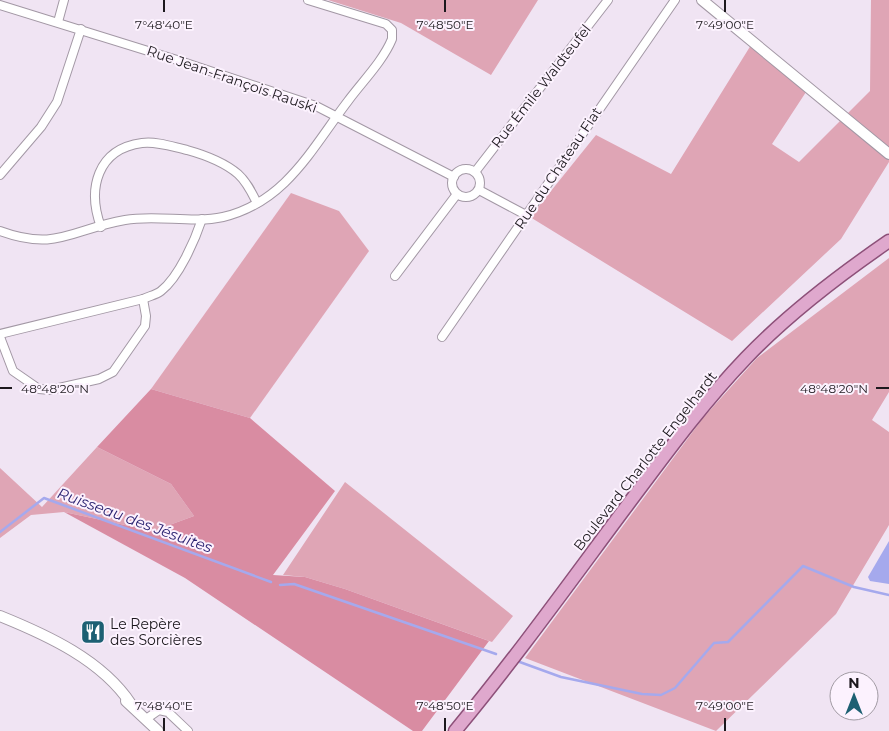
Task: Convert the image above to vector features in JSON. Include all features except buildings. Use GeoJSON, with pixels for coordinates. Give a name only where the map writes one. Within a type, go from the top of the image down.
{"type":"FeatureCollection","features":[{"type":"Feature","properties":{"kind":"main road","name":"Boulevard Charlotte Engelhardt"},"geometry":{"type":"LineString","coordinates":[[455,731],[490,689],[674,443],[716,390],[765,340],[804,304],[889,241]]}},
{"type":"Feature","properties":{"kind":"street"},"geometry":{"type":"LineString","coordinates":[[58,22],[64,0]]}},
{"type":"Feature","properties":{"kind":"street"},"geometry":{"type":"LineString","coordinates":[[0,230],[19,238],[40,241],[63,238],[123,220],[149,217],[202,219],[222,217],[257,203],[272,194],[296,173],[392,39],[392,30],[381,22],[308,0]]}},
{"type":"Feature","properties":{"kind":"street","name":"Rue Émile Waldteufel"},"geometry":{"type":"LineString","coordinates":[[475,172],[608,0]]}},
{"type":"Feature","properties":{"kind":"street","name":"Rue du Château Fiat"},"geometry":{"type":"LineString","coordinates":[[442,337],[675,0]]}},
{"type":"Feature","properties":{"kind":"street"},"geometry":{"type":"LineString","coordinates":[[702,0],[889,154]]}},
{"type":"Feature","properties":{"kind":"street","name":"Rue Jean-François Rauski"},"geometry":{"type":"LineString","coordinates":[[0,5],[82,29],[269,89],[337,115],[454,177]]}},
{"type":"Feature","properties":{"kind":"street"},"geometry":{"type":"LineString","coordinates":[[0,175],[41,127],[56,102],[82,29]]}},
{"type":"Feature","properties":{"kind":"street"},"geometry":{"type":"LineString","coordinates":[[101,227],[96,213],[93,191],[97,177],[107,160],[123,148],[143,142],[162,144],[200,154],[226,165],[240,175],[257,203]]}},
{"type":"Feature","properties":{"kind":"street"},"geometry":{"type":"LineString","coordinates":[[462,171],[475,172],[479,178],[479,190],[469,197],[457,194],[453,186],[454,177],[462,171]]}},
{"type":"Feature","properties":{"kind":"street"},"geometry":{"type":"LineString","coordinates":[[479,190],[526,215]]}},
{"type":"Feature","properties":{"kind":"street"},"geometry":{"type":"LineString","coordinates":[[395,276],[457,194]]}},
{"type":"Feature","properties":{"kind":"street"},"geometry":{"type":"LineString","coordinates":[[143,298],[146,316],[145,326],[113,372],[99,379],[50,390],[39,389],[14,371],[0,336],[143,298],[159,292],[168,284],[194,240],[202,219]]}},
{"type":"Feature","properties":{"kind":"street"},"geometry":{"type":"LineString","coordinates":[[0,616],[48,637],[67,648],[108,679],[158,731]]}},
{"type":"Feature","properties":{"kind":"street"},"geometry":{"type":"LineString","coordinates":[[146,719],[159,710],[168,712],[188,731]]}},
{"type":"Feature","properties":{"kind":"shaded area"},"geometry":{"type":"Polygon","coordinates":[[[328,0],[538,0],[491,75],[401,23],[328,0]]]}},
{"type":"Feature","properties":{"kind":"shaded area"},"geometry":{"type":"Polygon","coordinates":[[[871,0],[889,0],[889,162],[841,239],[732,341],[530,217],[596,135],[671,174],[751,45],[806,92],[772,144],[799,162],[870,91],[871,0]]]}},
{"type":"Feature","properties":{"kind":"shaded area"},"geometry":{"type":"Polygon","coordinates":[[[291,193],[339,211],[369,251],[250,418],[151,389],[291,193]]]}},
{"type":"Feature","properties":{"kind":"shaded area"},"geometry":{"type":"Polygon","coordinates":[[[889,258],[889,392],[872,420],[889,432],[889,525],[836,614],[716,731],[525,658],[703,418],[757,358],[889,258]]]}},
{"type":"Feature","properties":{"kind":"shaded area"},"geometry":{"type":"Polygon","coordinates":[[[151,389],[250,418],[335,491],[273,575],[305,577],[345,589],[489,641],[422,731],[413,731],[185,578],[64,512],[153,531],[194,516],[171,484],[97,447],[151,389]]]}},
{"type":"Feature","properties":{"kind":"shaded area"},"geometry":{"type":"Polygon","coordinates":[[[97,447],[171,484],[194,516],[153,531],[64,512],[31,515],[0,538],[0,468],[42,507],[97,447]]]}},
{"type":"Feature","properties":{"kind":"shaded area"},"geometry":{"type":"Polygon","coordinates":[[[345,482],[513,616],[492,642],[345,589],[305,577],[283,575],[345,482]]]}},
{"type":"Feature","properties":{"kind":"water"},"geometry":{"type":"Polygon","coordinates":[[[889,541],[889,584],[870,581],[868,577],[889,541]]]}},
{"type":"Feature","properties":{"kind":"waterway","name":"Ruisseau des Jésuites"},"geometry":{"type":"LineString","coordinates":[[0,532],[44,498],[271,582]]}},
{"type":"Feature","properties":{"kind":"waterway","name":"Ruisseau des Jésuites"},"geometry":{"type":"LineString","coordinates":[[517,661],[561,677],[642,694],[661,695],[675,688],[714,643],[728,642],[803,566],[854,587],[889,595]]}},
{"type":"Feature","properties":{"kind":"waterway","name":"Ruisseau des Jésuites"},"geometry":{"type":"LineString","coordinates":[[280,585],[294,584],[496,654]]}},
{"type":"Feature","properties":{"kind":"place","name":"Le Repère des Sorcières"},"geometry":{"type":"Point","coordinates":[93,632]}}]}
